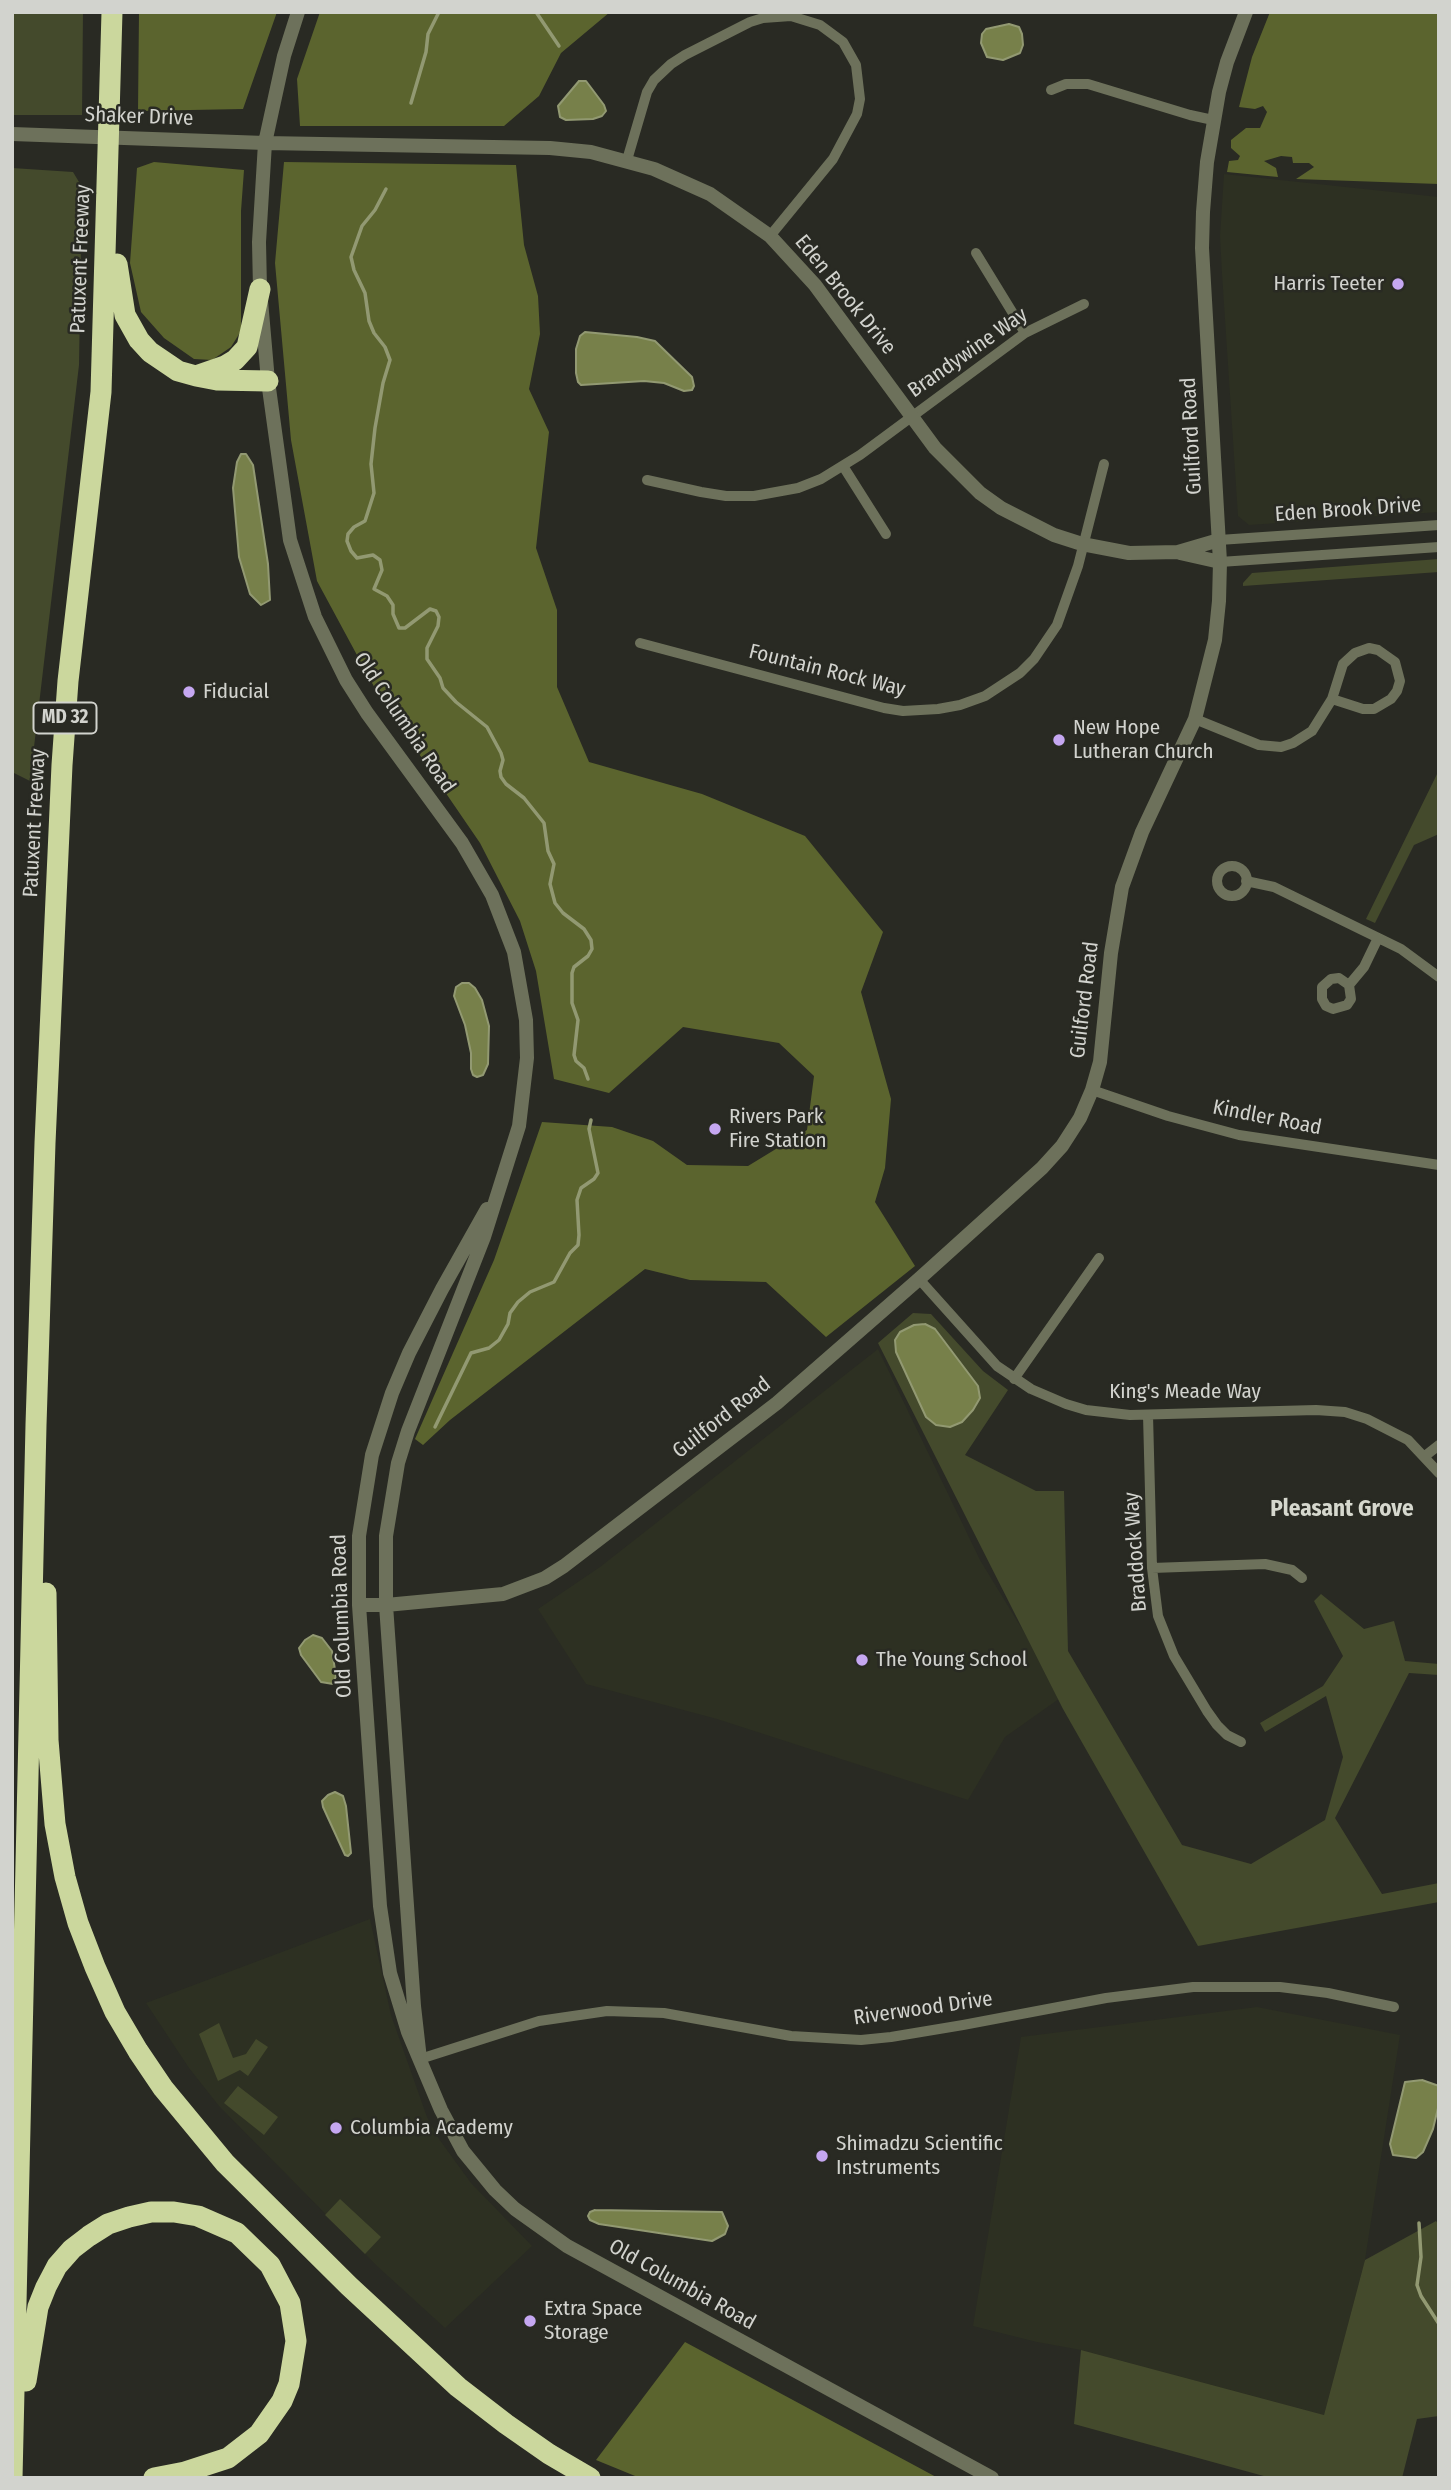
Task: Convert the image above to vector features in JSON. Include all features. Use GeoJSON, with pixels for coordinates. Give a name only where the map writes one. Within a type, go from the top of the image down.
{"type":"FeatureCollection","features":[{"type":"Feature","properties":{"kind":"highway","name":"Patuxent Freeway"},"geometry":{"type":"LineString","coordinates":[[12,2478],[18,2449],[22,2108],[40,1265],[62,765],[68,681],[101,391],[112,12]]}},
{"type":"Feature","properties":{"kind":"highway"},"geometry":{"type":"LineString","coordinates":[[111,72],[124,12]]}},
{"type":"Feature","properties":{"kind":"highway"},"geometry":{"type":"LineString","coordinates":[[108,173],[119,288],[125,315],[139,340],[150,352],[178,371],[217,380],[268,381]]}},
{"type":"Feature","properties":{"kind":"highway"},"geometry":{"type":"LineString","coordinates":[[196,376],[225,366],[247,347],[251,339],[260,289]]}},
{"type":"Feature","properties":{"kind":"highway"},"geometry":{"type":"LineString","coordinates":[[40,1265],[48,1495],[46,1612],[51,1787],[65,1877],[78,1923],[100,1979],[115,2012],[163,2088],[225,2164],[349,2286],[458,2386],[517,2432],[590,2478]]}},
{"type":"Feature","properties":{"kind":"highway"},"geometry":{"type":"LineString","coordinates":[[22,2108],[27,2255],[24,2394]]}},
{"type":"Feature","properties":{"kind":"highway"},"geometry":{"type":"LineString","coordinates":[[22,2478],[18,2449],[36,2319],[46,2287],[57,2266],[72,2249],[108,2224],[129,2217],[162,2212],[198,2216],[237,2233],[270,2265],[290,2303],[296,2341],[289,2384],[272,2417],[259,2434],[236,2453],[208,2466],[154,2478]]}},
{"type":"Feature","properties":{"kind":"street","name":"Old Columbia Road"},"geometry":{"type":"LineString","coordinates":[[298,12],[284,56],[265,143],[259,242],[268,381],[290,540],[314,617],[346,680],[462,843],[496,904],[513,953],[526,1020],[527,1058],[519,1126],[484,1237],[420,1396],[398,1463],[386,1536],[386,1605],[420,2059]]}},
{"type":"Feature","properties":{"kind":"street","name":"Guilford Road"},"geometry":{"type":"LineString","coordinates":[[359,1605],[503,1594],[545,1578],[588,1549],[776,1403],[919,1279],[1042,1168],[1062,1146],[1080,1118],[1100,1062],[1111,953],[1122,887],[1142,832],[1195,719],[1216,640],[1220,562],[1202,248],[1203,212],[1213,120],[1227,62],[1246,12]]}},
{"type":"Feature","properties":{"kind":"street"},"geometry":{"type":"LineString","coordinates":[[627,160],[648,92],[654,80],[671,64],[750,22],[763,18],[791,16],[820,25],[843,42],[850,53],[860,82],[858,114],[833,159],[770,236]]}},
{"type":"Feature","properties":{"kind":"street"},"geometry":{"type":"LineString","coordinates":[[1051,90],[1066,84],[1088,84],[1189,116],[1213,120]]}},
{"type":"Feature","properties":{"kind":"street","name":"Shaker Drive"},"geometry":{"type":"LineString","coordinates":[[12,134],[265,143]]}},
{"type":"Feature","properties":{"kind":"street","name":"Eden Brook Drive"},"geometry":{"type":"LineString","coordinates":[[265,143],[550,148],[592,152],[627,160],[710,194],[770,236],[815,285],[935,448],[980,493],[1028,523],[1054,535],[1129,553],[1178,552],[1220,562],[1439,547]]}},
{"type":"Feature","properties":{"kind":"street"},"geometry":{"type":"LineString","coordinates":[[976,253],[1025,333]]}},
{"type":"Feature","properties":{"kind":"street","name":"Brandywine Way"},"geometry":{"type":"LineString","coordinates":[[647,480],[714,494],[754,496],[798,488],[821,479],[843,466],[1025,333],[1084,303]]}},
{"type":"Feature","properties":{"kind":"street","name":"Fountain Rock Way"},"geometry":{"type":"LineString","coordinates":[[640,643],[884,708],[918,712],[960,705],[985,696],[1020,673],[1040,651],[1057,625],[1066,604],[1104,464]]}},
{"type":"Feature","properties":{"kind":"street"},"geometry":{"type":"LineString","coordinates":[[843,466],[886,534]]}},
{"type":"Feature","properties":{"kind":"street","name":"Eden Brook Drive"},"geometry":{"type":"LineString","coordinates":[[1178,552],[1219,540],[1439,525]]}},
{"type":"Feature","properties":{"kind":"street"},"geometry":{"type":"LineString","coordinates":[[1195,719],[1259,745],[1281,747],[1302,739],[1312,731],[1332,699],[1343,664],[1355,653],[1369,648],[1378,650],[1395,662],[1400,681],[1397,691],[1383,705],[1363,709],[1332,699]]}},
{"type":"Feature","properties":{"kind":"street"},"geometry":{"type":"LineString","coordinates":[[1246,881],[1274,887],[1378,938],[1410,954],[1439,977]]}},
{"type":"Feature","properties":{"kind":"street"},"geometry":{"type":"LineString","coordinates":[[1349,985],[1364,967],[1378,938]]}},
{"type":"Feature","properties":{"kind":"street","name":"Kindler Road"},"geometry":{"type":"LineString","coordinates":[[1092,1090],[1168,1116],[1239,1135],[1439,1165]]}},
{"type":"Feature","properties":{"kind":"street","name":"Old Columbia Road"},"geometry":{"type":"LineString","coordinates":[[496,1196],[472,1231],[409,1353],[380,1425],[372,1455],[359,1536],[359,1605],[383,1936],[400,2011],[441,2110],[463,2151],[495,2190],[533,2223],[567,2246],[992,2478]]}},
{"type":"Feature","properties":{"kind":"street"},"geometry":{"type":"LineString","coordinates":[[1014,1379],[1099,1258]]}},
{"type":"Feature","properties":{"kind":"street","name":"King's Meade Way"},"geometry":{"type":"LineString","coordinates":[[919,1279],[984,1353],[1014,1379],[1031,1389],[1076,1407],[1110,1413],[1148,1415],[1316,1410],[1345,1412],[1387,1428],[1408,1440],[1439,1473]]}},
{"type":"Feature","properties":{"kind":"street","name":"Braddock Way"},"geometry":{"type":"LineString","coordinates":[[1148,1415],[1152,1568],[1158,1616],[1174,1656],[1217,1726],[1241,1742]]}},
{"type":"Feature","properties":{"kind":"street"},"geometry":{"type":"LineString","coordinates":[[1425,1456],[1439,1445]]}},
{"type":"Feature","properties":{"kind":"street"},"geometry":{"type":"LineString","coordinates":[[1152,1568],[1265,1564],[1292,1570],[1302,1578]]}},
{"type":"Feature","properties":{"kind":"street","name":"Riverwood Drive"},"geometry":{"type":"LineString","coordinates":[[420,2059],[539,2021],[607,2011],[664,2013],[791,2036],[861,2040],[927,2031],[1106,1998],[1193,1987],[1280,1987],[1328,1993],[1394,2007]]}},
{"type":"Feature","properties":{"kind":"shaded area"},"geometry":{"type":"Polygon","coordinates":[[[12,12],[83,12],[82,115],[12,115],[12,12]]]}},
{"type":"Feature","properties":{"kind":"shaded area"},"geometry":{"type":"Polygon","coordinates":[[[139,12],[277,12],[243,109],[138,111],[139,12]]]}},
{"type":"Feature","properties":{"kind":"shaded area"},"geometry":{"type":"Polygon","coordinates":[[[320,12],[610,12],[561,53],[539,96],[504,126],[300,126],[297,79],[320,12]]]}},
{"type":"Feature","properties":{"kind":"shaded area"},"geometry":{"type":"Polygon","coordinates":[[[1270,12],[1439,12],[1439,184],[1296,179],[1314,167],[1309,163],[1293,163],[1292,157],[1281,156],[1264,161],[1276,168],[1278,177],[1227,172],[1229,161],[1238,160],[1240,156],[1231,148],[1231,140],[1246,128],[1260,128],[1267,112],[1263,106],[1255,109],[1239,107],[1252,57],[1270,12]]]}},
{"type":"Feature","properties":{"kind":"shaded area"},"geometry":{"type":"Polygon","coordinates":[[[1009,24],[1019,27],[1022,34],[1023,45],[1020,53],[1003,60],[987,57],[981,43],[982,34],[986,29],[1009,24]]]}},
{"type":"Feature","properties":{"kind":"shaded area"},"geometry":{"type":"Polygon","coordinates":[[[579,81],[586,81],[604,105],[606,111],[602,116],[566,120],[560,117],[558,106],[579,81]]]}},
{"type":"Feature","properties":{"kind":"shaded area"},"geometry":{"type":"Polygon","coordinates":[[[154,162],[244,170],[241,211],[241,331],[231,347],[212,360],[194,359],[164,338],[141,312],[130,263],[137,168],[154,162]]]}},
{"type":"Feature","properties":{"kind":"shaded area"},"geometry":{"type":"Polygon","coordinates":[[[284,162],[516,165],[524,245],[538,296],[540,334],[529,389],[549,432],[536,548],[557,610],[557,687],[589,762],[702,794],[805,836],[883,932],[861,992],[891,1099],[885,1168],[875,1202],[915,1266],[826,1337],[766,1282],[690,1280],[645,1269],[450,1420],[423,1445],[415,1439],[494,1260],[542,1122],[612,1127],[653,1141],[687,1165],[748,1166],[807,1130],[814,1076],[779,1043],[683,1027],[609,1093],[554,1079],[536,971],[520,921],[480,843],[378,694],[317,581],[291,440],[275,263],[284,162]]]}},
{"type":"Feature","properties":{"kind":"shaded area"},"geometry":{"type":"Polygon","coordinates":[[[12,168],[73,172],[82,187],[79,365],[30,781],[14,773],[12,764],[12,168]]]}},
{"type":"Feature","properties":{"kind":"shaded area"},"geometry":{"type":"Polygon","coordinates":[[[1224,174],[1439,197],[1439,512],[1249,525],[1238,516],[1220,236],[1224,174]]]}},
{"type":"Feature","properties":{"kind":"shaded area"},"geometry":{"type":"Polygon","coordinates":[[[585,332],[655,341],[692,377],[692,390],[684,391],[664,383],[644,381],[581,385],[576,373],[576,349],[580,336],[585,332]]]}},
{"type":"Feature","properties":{"kind":"shaded area"},"geometry":{"type":"Polygon","coordinates":[[[241,454],[246,454],[253,465],[268,564],[270,600],[261,605],[250,594],[239,557],[233,488],[241,454]]]}},
{"type":"Feature","properties":{"kind":"shaded area"},"geometry":{"type":"Polygon","coordinates":[[[1439,559],[1439,572],[1243,586],[1252,573],[1439,559]]]}},
{"type":"Feature","properties":{"kind":"shaded area"},"geometry":{"type":"Polygon","coordinates":[[[1439,770],[1439,834],[1414,845],[1375,923],[1366,919],[1439,770]]]}},
{"type":"Feature","properties":{"kind":"shaded area"},"geometry":{"type":"Polygon","coordinates":[[[469,983],[475,988],[482,1000],[489,1026],[488,1064],[483,1075],[477,1077],[471,1069],[471,1053],[465,1025],[454,996],[456,987],[469,983]]]}},
{"type":"Feature","properties":{"kind":"shaded area"},"geometry":{"type":"Polygon","coordinates":[[[913,1313],[931,1314],[983,1371],[1008,1390],[965,1455],[1036,1491],[1064,1491],[1068,1651],[1182,1845],[1251,1864],[1325,1820],[1343,1757],[1326,1696],[1265,1732],[1260,1723],[1323,1686],[1343,1656],[1314,1601],[1321,1594],[1364,1629],[1394,1621],[1405,1661],[1439,1664],[1439,1675],[1409,1673],[1335,1818],[1382,1894],[1439,1883],[1439,1902],[1198,1946],[1063,1709],[878,1343],[913,1313]]]}},
{"type":"Feature","properties":{"kind":"shaded area"},"geometry":{"type":"Polygon","coordinates":[[[925,1324],[935,1329],[978,1386],[980,1398],[973,1410],[962,1422],[950,1427],[936,1425],[926,1417],[896,1352],[895,1340],[900,1332],[914,1325],[925,1324]]]}},
{"type":"Feature","properties":{"kind":"shaded area"},"geometry":{"type":"Polygon","coordinates":[[[878,1349],[980,1560],[1063,1696],[1005,1737],[968,1800],[717,1719],[586,1684],[538,1609],[600,1567],[878,1349]]]}},
{"type":"Feature","properties":{"kind":"shaded area"},"geometry":{"type":"Polygon","coordinates":[[[313,1635],[322,1638],[332,1651],[336,1676],[333,1684],[321,1682],[301,1655],[299,1648],[313,1635]]]}},
{"type":"Feature","properties":{"kind":"shaded area"},"geometry":{"type":"Polygon","coordinates":[[[335,1792],[343,1796],[346,1806],[351,1853],[348,1856],[345,1855],[323,1807],[322,1801],[335,1792]]]}},
{"type":"Feature","properties":{"kind":"shaded area","name":"Columbia Academy"},"geometry":{"type":"Polygon","coordinates":[[[370,1919],[391,2015],[427,2117],[439,2139],[471,2183],[532,2246],[445,2328],[377,2266],[219,2106],[189,2068],[146,2003],[370,1919]]]}},
{"type":"Feature","properties":{"kind":"shaded area"},"geometry":{"type":"Polygon","coordinates":[[[1257,2007],[1400,2035],[1365,2260],[1324,2415],[1081,2350],[973,2326],[1021,2037],[1257,2007]]]}},
{"type":"Feature","properties":{"kind":"shaded area"},"geometry":{"type":"Polygon","coordinates":[[[219,2023],[233,2058],[246,2054],[256,2039],[268,2047],[248,2076],[240,2070],[218,2081],[199,2034],[219,2023]]]}},
{"type":"Feature","properties":{"kind":"shaded area"},"geometry":{"type":"Polygon","coordinates":[[[1422,2080],[1439,2086],[1433,2129],[1423,2152],[1416,2158],[1393,2155],[1390,2144],[1405,2082],[1422,2080]]]}},
{"type":"Feature","properties":{"kind":"shaded area"},"geometry":{"type":"Polygon","coordinates":[[[238,2086],[278,2117],[264,2135],[224,2103],[238,2086]]]}},
{"type":"Feature","properties":{"kind":"shaded area"},"geometry":{"type":"Polygon","coordinates":[[[340,2199],[381,2237],[365,2254],[325,2215],[340,2199]]]}},
{"type":"Feature","properties":{"kind":"shaded area"},"geometry":{"type":"Polygon","coordinates":[[[595,2210],[722,2212],[728,2226],[725,2234],[712,2241],[599,2224],[588,2216],[595,2210]]]}},
{"type":"Feature","properties":{"kind":"shaded area"},"geometry":{"type":"Polygon","coordinates":[[[1436,2221],[1439,2225],[1439,2416],[1417,2419],[1402,2478],[1271,2478],[1074,2424],[1081,2350],[1324,2415],[1365,2260],[1436,2221]]]}},
{"type":"Feature","properties":{"kind":"shaded area"},"geometry":{"type":"Polygon","coordinates":[[[685,2342],[938,2478],[640,2478],[596,2460],[685,2342]]]}},
{"type":"Feature","properties":{"kind":"waterway"},"geometry":{"type":"LineString","coordinates":[[411,103],[426,52],[428,34],[439,12]]}},
{"type":"Feature","properties":{"kind":"waterway"},"geometry":{"type":"LineString","coordinates":[[536,12],[559,46]]}},
{"type":"Feature","properties":{"kind":"waterway"},"geometry":{"type":"LineString","coordinates":[[386,189],[375,210],[362,226],[351,257],[365,293],[369,321],[390,360],[375,428],[371,464],[374,493],[365,521],[354,527],[348,534],[347,541],[357,558],[373,555],[380,560],[382,570],[374,589],[387,596],[393,605],[393,614],[399,628],[405,628],[430,609],[436,611],[439,617],[438,626],[427,648],[427,659],[440,678],[443,688],[487,727],[503,760],[501,777],[524,798],[544,823],[548,851],[554,864],[550,884],[555,903],[563,913],[584,929],[591,940],[592,949],[588,956],[574,967],[572,973],[572,1003],[578,1020],[574,1055],[588,1079]]}},
{"type":"Feature","properties":{"kind":"waterway"},"geometry":{"type":"LineString","coordinates":[[435,1427],[471,1353],[489,1348],[499,1340],[508,1324],[510,1313],[518,1302],[530,1292],[554,1282],[570,1253],[578,1245],[577,1200],[581,1188],[598,1173],[589,1129],[591,1120]]}},
{"type":"Feature","properties":{"kind":"waterway"},"geometry":{"type":"LineString","coordinates":[[1419,2223],[1421,2257],[1417,2285],[1439,2324]]}},
{"type":"Feature","properties":{"kind":"place","name":"Harris Teeter"},"geometry":{"type":"Point","coordinates":[1398,284]}},
{"type":"Feature","properties":{"kind":"place","name":"Fiducial"},"geometry":{"type":"Point","coordinates":[189,692]}},
{"type":"Feature","properties":{"kind":"place","name":"New Hope Lutheran Church"},"geometry":{"type":"Point","coordinates":[1059,740]}},
{"type":"Feature","properties":{"kind":"place","name":"Rivers Park Fire Station"},"geometry":{"type":"Point","coordinates":[715,1129]}},
{"type":"Feature","properties":{"kind":"place","name":"The Young School"},"geometry":{"type":"Point","coordinates":[862,1660]}},
{"type":"Feature","properties":{"kind":"place","name":"Columbia Academy"},"geometry":{"type":"Point","coordinates":[336,2128]}},
{"type":"Feature","properties":{"kind":"place","name":"Shimadzu Scientific Instruments"},"geometry":{"type":"Point","coordinates":[822,2156]}},
{"type":"Feature","properties":{"kind":"place","name":"Extra Space Storage"},"geometry":{"type":"Point","coordinates":[530,2321]}},
{"type":"Feature","properties":{"kind":"district","name":"Pleasant Grove"},"geometry":{"type":"Point","coordinates":[1342,1510]}}]}
